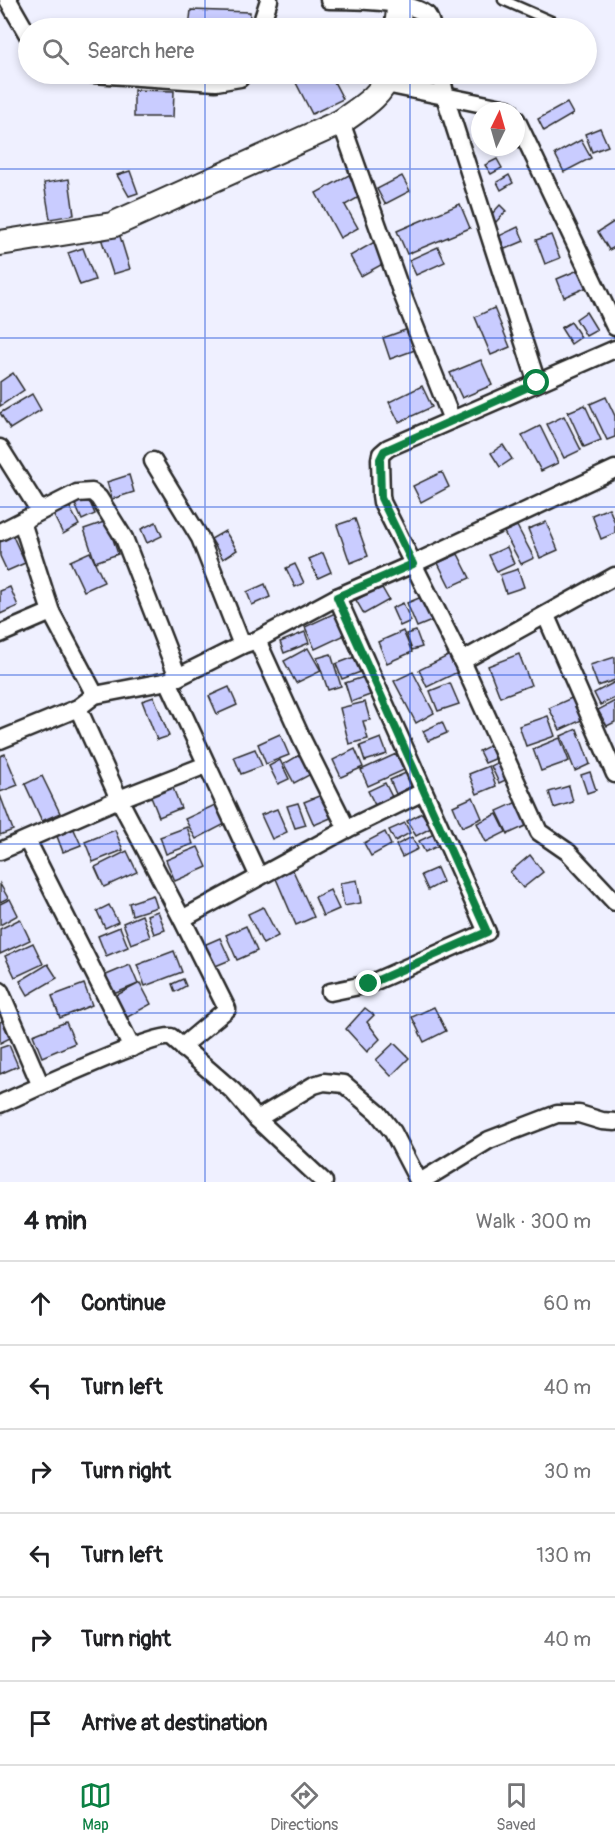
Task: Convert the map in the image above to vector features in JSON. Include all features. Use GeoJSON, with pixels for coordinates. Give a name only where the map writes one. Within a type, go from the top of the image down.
{"type":"FeatureCollection","features":[{"type":"Feature","properties":{"kind":"street"},"geometry":{"type":"LineString","coordinates":[[8,0],[18,18]]}},
{"type":"Feature","properties":{"kind":"street"},"geometry":{"type":"LineString","coordinates":[[263,18],[269,0]]}},
{"type":"Feature","properties":{"kind":"street"},"geometry":{"type":"LineString","coordinates":[[329,0],[400,0],[426,13],[429,18]]}},
{"type":"Feature","properties":{"kind":"street"},"geometry":{"type":"LineString","coordinates":[[398,18],[400,0]]}},
{"type":"Feature","properties":{"kind":"street"},"geometry":{"type":"LineString","coordinates":[[0,243],[112,225],[341,122],[371,101],[384,84]]}},
{"type":"Feature","properties":{"kind":"street"},"geometry":{"type":"LineString","coordinates":[[405,84],[476,102]]}},
{"type":"Feature","properties":{"kind":"street"},"geometry":{"type":"LineString","coordinates":[[443,84],[447,103],[537,383]]}},
{"type":"Feature","properties":{"kind":"street"},"geometry":{"type":"LineString","coordinates":[[341,122],[401,291],[452,420]]}},
{"type":"Feature","properties":{"kind":"street"},"geometry":{"type":"LineString","coordinates":[[525,137],[615,327]]}},
{"type":"Feature","properties":{"kind":"street"},"geometry":{"type":"LineString","coordinates":[[615,349],[388,448],[381,454],[381,498],[462,661],[540,832],[568,852],[615,902]]}},
{"type":"Feature","properties":{"kind":"street"},"geometry":{"type":"LineString","coordinates":[[0,448],[39,510]]}},
{"type":"Feature","properties":{"kind":"street"},"geometry":{"type":"LineString","coordinates":[[153,461],[200,537],[249,642],[302,739],[347,829]]}},
{"type":"Feature","properties":{"kind":"street"},"geometry":{"type":"LineString","coordinates":[[0,740],[78,708],[95,695],[173,679],[337,597],[413,564],[615,469]]}},
{"type":"Feature","properties":{"kind":"street"},"geometry":{"type":"LineString","coordinates":[[0,532],[22,522],[39,510],[77,493],[92,492],[99,498],[124,538],[173,679],[206,765],[259,877]]}},
{"type":"Feature","properties":{"kind":"street"},"geometry":{"type":"LineString","coordinates":[[22,522],[51,612],[95,695]]}},
{"type":"Feature","properties":{"kind":"street"},"geometry":{"type":"LineString","coordinates":[[462,661],[615,576]]}},
{"type":"Feature","properties":{"kind":"street"},"geometry":{"type":"LineString","coordinates":[[330,992],[369,984],[487,932],[337,597]]}},
{"type":"Feature","properties":{"kind":"street"},"geometry":{"type":"LineString","coordinates":[[0,634],[51,612]]}},
{"type":"Feature","properties":{"kind":"street"},"geometry":{"type":"LineString","coordinates":[[546,616],[615,774]]}},
{"type":"Feature","properties":{"kind":"street"},"geometry":{"type":"LineString","coordinates":[[78,708],[119,799],[227,1010],[184,1045],[184,1049]]}},
{"type":"Feature","properties":{"kind":"street"},"geometry":{"type":"LineString","coordinates":[[0,851],[119,799],[206,765]]}},
{"type":"Feature","properties":{"kind":"street"},"geometry":{"type":"LineString","coordinates":[[182,919],[347,829],[423,792]]}},
{"type":"Feature","properties":{"kind":"street"},"geometry":{"type":"LineString","coordinates":[[27,840],[132,1048]]}},
{"type":"Feature","properties":{"kind":"street"},"geometry":{"type":"LineString","coordinates":[[0,991],[41,1086]]}},
{"type":"Feature","properties":{"kind":"street"},"geometry":{"type":"LineString","coordinates":[[0,1104],[132,1048],[165,1036],[171,1037],[233,1091],[257,1119],[324,1182]]}},
{"type":"Feature","properties":{"kind":"street"},"geometry":{"type":"LineString","coordinates":[[257,1119],[314,1085],[324,1082],[344,1084],[378,1113],[393,1132],[419,1182],[489,1140],[557,1114],[579,1114],[602,1121],[615,1122]]}},
{"type":"Feature","properties":{"kind":"lane"},"geometry":{"type":"LineString","coordinates":[[503,0],[544,18]]}},
{"type":"Feature","properties":{"kind":"building"},"geometry":{"type":"Polygon","coordinates":[[[191,10],[250,12],[250,18],[190,18],[191,10]]]}},
{"type":"Feature","properties":{"kind":"building"},"geometry":{"type":"Polygon","coordinates":[[[297,84],[335,84],[343,99],[312,114],[297,84]]]}},
{"type":"Feature","properties":{"kind":"building"},"geometry":{"type":"Polygon","coordinates":[[[134,90],[174,91],[173,117],[134,117],[134,90]]]}},
{"type":"Feature","properties":{"kind":"building"},"geometry":{"type":"Polygon","coordinates":[[[567,103],[573,114],[544,131],[538,119],[567,103]]]}},
{"type":"Feature","properties":{"kind":"building"},"geometry":{"type":"Polygon","coordinates":[[[600,128],[608,146],[592,152],[585,134],[600,128]]]}},
{"type":"Feature","properties":{"kind":"building"},"geometry":{"type":"Polygon","coordinates":[[[581,140],[591,158],[564,172],[555,154],[581,140]]]}},
{"type":"Feature","properties":{"kind":"building"},"geometry":{"type":"Polygon","coordinates":[[[497,159],[502,168],[491,174],[485,165],[497,159]]]}},
{"type":"Feature","properties":{"kind":"building"},"geometry":{"type":"Polygon","coordinates":[[[130,171],[138,193],[129,196],[117,175],[130,171]]]}},
{"type":"Feature","properties":{"kind":"building"},"geometry":{"type":"Polygon","coordinates":[[[349,175],[361,196],[345,205],[358,228],[340,238],[316,193],[349,175]]]}},
{"type":"Feature","properties":{"kind":"building"},"geometry":{"type":"Polygon","coordinates":[[[509,175],[513,183],[501,190],[497,182],[509,175]]]}},
{"type":"Feature","properties":{"kind":"building"},"geometry":{"type":"Polygon","coordinates":[[[402,176],[410,191],[385,204],[377,189],[402,176]]]}},
{"type":"Feature","properties":{"kind":"building"},"geometry":{"type":"Polygon","coordinates":[[[69,179],[74,215],[50,219],[44,183],[69,179]]]}},
{"type":"Feature","properties":{"kind":"building"},"geometry":{"type":"Polygon","coordinates":[[[460,204],[470,228],[407,254],[397,231],[460,204]]]}},
{"type":"Feature","properties":{"kind":"building"},"geometry":{"type":"Polygon","coordinates":[[[500,205],[506,211],[496,222],[490,216],[500,205]]]}},
{"type":"Feature","properties":{"kind":"building"},"geometry":{"type":"Polygon","coordinates":[[[615,221],[615,247],[609,250],[598,232],[615,221]]]}},
{"type":"Feature","properties":{"kind":"building"},"geometry":{"type":"Polygon","coordinates":[[[518,227],[524,241],[505,249],[499,236],[518,227]]]}},
{"type":"Feature","properties":{"kind":"building"},"geometry":{"type":"Polygon","coordinates":[[[119,233],[130,269],[113,274],[101,238],[119,233]]]}},
{"type":"Feature","properties":{"kind":"building"},"geometry":{"type":"Polygon","coordinates":[[[551,235],[560,258],[545,264],[536,240],[551,235]]]}},
{"type":"Feature","properties":{"kind":"building"},"geometry":{"type":"Polygon","coordinates":[[[378,240],[390,260],[361,276],[350,256],[378,240]]]}},
{"type":"Feature","properties":{"kind":"building"},"geometry":{"type":"Polygon","coordinates":[[[438,247],[445,262],[416,275],[409,260],[438,247]]]}},
{"type":"Feature","properties":{"kind":"building"},"geometry":{"type":"Polygon","coordinates":[[[83,248],[95,280],[80,285],[68,253],[83,248]]]}},
{"type":"Feature","properties":{"kind":"building"},"geometry":{"type":"Polygon","coordinates":[[[590,265],[597,283],[564,297],[557,279],[590,265]]]}},
{"type":"Feature","properties":{"kind":"building"},"geometry":{"type":"Polygon","coordinates":[[[494,308],[510,347],[491,355],[475,317],[494,308]]]}},
{"type":"Feature","properties":{"kind":"building"},"geometry":{"type":"Polygon","coordinates":[[[586,312],[597,330],[586,336],[576,319],[586,312]]]}},
{"type":"Feature","properties":{"kind":"building"},"geometry":{"type":"Polygon","coordinates":[[[571,322],[581,337],[571,344],[561,328],[571,322]]]}},
{"type":"Feature","properties":{"kind":"building"},"geometry":{"type":"Polygon","coordinates":[[[408,329],[415,350],[390,359],[383,338],[408,329]]]}},
{"type":"Feature","properties":{"kind":"building"},"geometry":{"type":"Polygon","coordinates":[[[481,360],[492,385],[462,398],[450,373],[481,360]]]}},
{"type":"Feature","properties":{"kind":"building"},"geometry":{"type":"Polygon","coordinates":[[[13,373],[24,390],[0,406],[0,382],[13,373]]]}},
{"type":"Feature","properties":{"kind":"building"},"geometry":{"type":"Polygon","coordinates":[[[422,386],[432,407],[399,422],[389,402],[422,386]]]}},
{"type":"Feature","properties":{"kind":"building"},"geometry":{"type":"Polygon","coordinates":[[[32,394],[41,410],[10,429],[0,413],[32,394]]]}},
{"type":"Feature","properties":{"kind":"building"},"geometry":{"type":"Polygon","coordinates":[[[606,397],[615,416],[615,437],[607,440],[590,404],[606,397]]]}},
{"type":"Feature","properties":{"kind":"building"},"geometry":{"type":"Polygon","coordinates":[[[585,405],[601,440],[584,447],[568,412],[585,405]]]}},
{"type":"Feature","properties":{"kind":"building"},"geometry":{"type":"Polygon","coordinates":[[[564,416],[581,450],[564,458],[547,424],[564,416]]]}},
{"type":"Feature","properties":{"kind":"building"},"geometry":{"type":"Polygon","coordinates":[[[540,426],[558,463],[541,471],[522,435],[540,426]]]}},
{"type":"Feature","properties":{"kind":"building"},"geometry":{"type":"Polygon","coordinates":[[[503,445],[512,459],[500,467],[491,453],[503,445]]]}},
{"type":"Feature","properties":{"kind":"building"},"geometry":{"type":"Polygon","coordinates":[[[442,472],[449,487],[421,502],[413,486],[442,472]]]}},
{"type":"Feature","properties":{"kind":"building"},"geometry":{"type":"Polygon","coordinates":[[[129,475],[134,492],[112,499],[107,482],[129,475]]]}},
{"type":"Feature","properties":{"kind":"building"},"geometry":{"type":"Polygon","coordinates":[[[88,498],[95,514],[82,520],[75,504],[88,498]]]}},
{"type":"Feature","properties":{"kind":"building"},"geometry":{"type":"Polygon","coordinates":[[[69,506],[79,525],[63,534],[53,514],[69,506]]]}},
{"type":"Feature","properties":{"kind":"building"},"geometry":{"type":"Polygon","coordinates":[[[609,508],[615,523],[615,533],[601,539],[592,515],[609,508]]]}},
{"type":"Feature","properties":{"kind":"building"},"geometry":{"type":"Polygon","coordinates":[[[355,519],[368,556],[350,563],[337,525],[355,519]]]}},
{"type":"Feature","properties":{"kind":"building"},"geometry":{"type":"Polygon","coordinates":[[[107,521],[118,554],[95,562],[84,529],[107,521]]]}},
{"type":"Feature","properties":{"kind":"building"},"geometry":{"type":"Polygon","coordinates":[[[156,522],[162,536],[147,543],[141,529],[156,522]]]}},
{"type":"Feature","properties":{"kind":"building"},"geometry":{"type":"Polygon","coordinates":[[[546,522],[558,550],[540,558],[528,529],[546,522]]]}},
{"type":"Feature","properties":{"kind":"building"},"geometry":{"type":"Polygon","coordinates":[[[517,526],[534,558],[521,564],[504,532],[517,526]]]}},
{"type":"Feature","properties":{"kind":"building"},"geometry":{"type":"Polygon","coordinates":[[[225,531],[237,550],[223,559],[211,539],[225,531]]]}},
{"type":"Feature","properties":{"kind":"building"},"geometry":{"type":"Polygon","coordinates":[[[12,534],[25,563],[7,571],[0,556],[0,539],[12,534]]]}},
{"type":"Feature","properties":{"kind":"building"},"geometry":{"type":"Polygon","coordinates":[[[507,547],[514,564],[497,572],[489,555],[507,547]]]}},
{"type":"Feature","properties":{"kind":"building"},"geometry":{"type":"Polygon","coordinates":[[[90,552],[104,582],[84,591],[70,561],[90,552]]]}},
{"type":"Feature","properties":{"kind":"building"},"geometry":{"type":"Polygon","coordinates":[[[323,553],[331,572],[318,578],[309,559],[323,553]]]}},
{"type":"Feature","properties":{"kind":"building"},"geometry":{"type":"Polygon","coordinates":[[[458,554],[470,578],[450,587],[438,563],[458,554]]]}},
{"type":"Feature","properties":{"kind":"building"},"geometry":{"type":"Polygon","coordinates":[[[295,564],[304,583],[295,587],[286,568],[295,564]]]}},
{"type":"Feature","properties":{"kind":"building"},"geometry":{"type":"Polygon","coordinates":[[[518,569],[524,587],[506,593],[500,575],[518,569]]]}},
{"type":"Feature","properties":{"kind":"building"},"geometry":{"type":"Polygon","coordinates":[[[265,584],[270,597],[252,605],[247,592],[265,584]]]}},
{"type":"Feature","properties":{"kind":"building"},"geometry":{"type":"Polygon","coordinates":[[[381,586],[389,600],[364,614],[356,600],[381,586]]]}},
{"type":"Feature","properties":{"kind":"building"},"geometry":{"type":"Polygon","coordinates":[[[10,587],[18,606],[0,614],[0,591],[10,587]]]}},
{"type":"Feature","properties":{"kind":"building"},"geometry":{"type":"Polygon","coordinates":[[[424,596],[434,620],[417,627],[407,603],[424,596]]]}},
{"type":"Feature","properties":{"kind":"building"},"geometry":{"type":"Polygon","coordinates":[[[403,603],[411,621],[400,626],[392,608],[403,603]]]}},
{"type":"Feature","properties":{"kind":"building"},"geometry":{"type":"Polygon","coordinates":[[[335,613],[345,635],[315,649],[305,627],[335,613]]]}},
{"type":"Feature","properties":{"kind":"building"},"geometry":{"type":"Polygon","coordinates":[[[403,631],[412,652],[387,663],[378,642],[403,631]]]}},
{"type":"Feature","properties":{"kind":"building"},"geometry":{"type":"Polygon","coordinates":[[[416,631],[422,647],[412,650],[406,634],[416,631]]]}},
{"type":"Feature","properties":{"kind":"building"},"geometry":{"type":"Polygon","coordinates":[[[305,632],[309,643],[284,653],[280,642],[305,632]]]}},
{"type":"Feature","properties":{"kind":"building"},"geometry":{"type":"Polygon","coordinates":[[[308,648],[321,671],[296,683],[284,661],[308,648]]]}},
{"type":"Feature","properties":{"kind":"building"},"geometry":{"type":"Polygon","coordinates":[[[331,654],[341,686],[328,690],[317,658],[331,654]]]}},
{"type":"Feature","properties":{"kind":"building"},"geometry":{"type":"Polygon","coordinates":[[[452,654],[460,671],[427,687],[419,670],[452,654]]]}},
{"type":"Feature","properties":{"kind":"building"},"geometry":{"type":"Polygon","coordinates":[[[519,654],[531,685],[500,697],[488,666],[519,654]]]}},
{"type":"Feature","properties":{"kind":"building"},"geometry":{"type":"Polygon","coordinates":[[[357,656],[363,671],[342,679],[336,664],[357,656]]]}},
{"type":"Feature","properties":{"kind":"building"},"geometry":{"type":"Polygon","coordinates":[[[615,657],[615,680],[598,686],[590,665],[615,657]]]}},
{"type":"Feature","properties":{"kind":"building"},"geometry":{"type":"Polygon","coordinates":[[[413,672],[434,713],[416,723],[394,681],[413,672]]]}},
{"type":"Feature","properties":{"kind":"building"},"geometry":{"type":"Polygon","coordinates":[[[364,677],[370,695],[351,702],[345,683],[364,677]]]}},
{"type":"Feature","properties":{"kind":"building"},"geometry":{"type":"Polygon","coordinates":[[[615,682],[615,698],[600,705],[594,693],[615,682]]]}},
{"type":"Feature","properties":{"kind":"building"},"geometry":{"type":"Polygon","coordinates":[[[450,683],[459,704],[438,711],[430,691],[450,683]]]}},
{"type":"Feature","properties":{"kind":"building"},"geometry":{"type":"Polygon","coordinates":[[[229,687],[237,705],[217,714],[209,696],[229,687]]]}},
{"type":"Feature","properties":{"kind":"building"},"geometry":{"type":"Polygon","coordinates":[[[576,696],[586,718],[560,730],[549,708],[576,696]]]}},
{"type":"Feature","properties":{"kind":"building"},"geometry":{"type":"Polygon","coordinates":[[[154,697],[169,736],[157,740],[142,701],[154,697]]]}},
{"type":"Feature","properties":{"kind":"building"},"geometry":{"type":"Polygon","coordinates":[[[615,701],[615,722],[607,726],[598,710],[615,701]]]}},
{"type":"Feature","properties":{"kind":"building"},"geometry":{"type":"Polygon","coordinates":[[[365,702],[370,720],[363,721],[368,739],[349,744],[340,708],[365,702]]]}},
{"type":"Feature","properties":{"kind":"building"},"geometry":{"type":"Polygon","coordinates":[[[548,716],[555,736],[526,746],[519,726],[548,716]]]}},
{"type":"Feature","properties":{"kind":"building"},"geometry":{"type":"Polygon","coordinates":[[[442,722],[447,733],[428,741],[423,731],[442,722]]]}},
{"type":"Feature","properties":{"kind":"building"},"geometry":{"type":"Polygon","coordinates":[[[577,729],[590,764],[575,771],[561,736],[577,729]]]}},
{"type":"Feature","properties":{"kind":"building"},"geometry":{"type":"Polygon","coordinates":[[[280,734],[289,755],[266,764],[258,744],[280,734]]]}},
{"type":"Feature","properties":{"kind":"building"},"geometry":{"type":"Polygon","coordinates":[[[381,738],[387,754],[365,761],[360,746],[381,738]]]}},
{"type":"Feature","properties":{"kind":"building"},"geometry":{"type":"Polygon","coordinates":[[[560,738],[569,761],[541,771],[533,749],[560,738]]]}},
{"type":"Feature","properties":{"kind":"building"},"geometry":{"type":"Polygon","coordinates":[[[491,745],[497,758],[485,763],[479,751],[491,745]]]}},
{"type":"Feature","properties":{"kind":"building"},"geometry":{"type":"Polygon","coordinates":[[[255,749],[262,766],[241,774],[234,757],[255,749]]]}},
{"type":"Feature","properties":{"kind":"building"},"geometry":{"type":"Polygon","coordinates":[[[355,749],[363,767],[341,777],[333,760],[355,749]]]}},
{"type":"Feature","properties":{"kind":"building"},"geometry":{"type":"Polygon","coordinates":[[[5,754],[18,785],[0,792],[0,756],[5,754]]]}},
{"type":"Feature","properties":{"kind":"building"},"geometry":{"type":"Polygon","coordinates":[[[301,754],[311,774],[294,783],[284,764],[301,754]]]}},
{"type":"Feature","properties":{"kind":"building"},"geometry":{"type":"Polygon","coordinates":[[[396,754],[404,770],[368,786],[361,770],[396,754]]]}},
{"type":"Feature","properties":{"kind":"building"},"geometry":{"type":"Polygon","coordinates":[[[280,760],[289,779],[278,784],[269,766],[280,760]]]}},
{"type":"Feature","properties":{"kind":"building"},"geometry":{"type":"Polygon","coordinates":[[[501,761],[510,778],[499,783],[491,766],[501,761]]]}},
{"type":"Feature","properties":{"kind":"building"},"geometry":{"type":"Polygon","coordinates":[[[489,766],[496,786],[477,794],[469,774],[489,766]]]}},
{"type":"Feature","properties":{"kind":"building"},"geometry":{"type":"Polygon","coordinates":[[[408,772],[414,785],[396,794],[390,780],[408,772]]]}},
{"type":"Feature","properties":{"kind":"building"},"geometry":{"type":"Polygon","coordinates":[[[590,772],[596,790],[587,793],[581,775],[590,772]]]}},
{"type":"Feature","properties":{"kind":"building"},"geometry":{"type":"Polygon","coordinates":[[[42,776],[60,813],[42,821],[25,784],[42,776]]]}},
{"type":"Feature","properties":{"kind":"building"},"geometry":{"type":"Polygon","coordinates":[[[171,783],[181,808],[159,817],[149,792],[171,783]]]}},
{"type":"Feature","properties":{"kind":"building"},"geometry":{"type":"Polygon","coordinates":[[[385,783],[392,797],[375,805],[368,791],[385,783]]]}},
{"type":"Feature","properties":{"kind":"building"},"geometry":{"type":"Polygon","coordinates":[[[569,786],[573,802],[554,808],[549,792],[569,786]]]}},
{"type":"Feature","properties":{"kind":"building"},"geometry":{"type":"Polygon","coordinates":[[[324,794],[333,817],[314,825],[304,802],[324,794]]]}},
{"type":"Feature","properties":{"kind":"building"},"geometry":{"type":"Polygon","coordinates":[[[0,795],[13,830],[0,835],[0,795]]]}},
{"type":"Feature","properties":{"kind":"building"},"geometry":{"type":"Polygon","coordinates":[[[473,797],[482,818],[462,827],[453,806],[473,797]]]}},
{"type":"Feature","properties":{"kind":"building"},"geometry":{"type":"Polygon","coordinates":[[[517,802],[528,825],[508,834],[497,811],[517,802]]]}},
{"type":"Feature","properties":{"kind":"building"},"geometry":{"type":"Polygon","coordinates":[[[298,803],[306,825],[295,828],[287,806],[298,803]]]}},
{"type":"Feature","properties":{"kind":"building"},"geometry":{"type":"Polygon","coordinates":[[[217,804],[227,823],[196,839],[185,819],[217,804]]]}},
{"type":"Feature","properties":{"kind":"building"},"geometry":{"type":"Polygon","coordinates":[[[277,809],[287,832],[272,839],[261,815],[277,809]]]}},
{"type":"Feature","properties":{"kind":"building"},"geometry":{"type":"Polygon","coordinates":[[[422,813],[431,828],[416,836],[407,821],[422,813]]]}},
{"type":"Feature","properties":{"kind":"building"},"geometry":{"type":"Polygon","coordinates":[[[497,814],[506,832],[486,842],[477,823],[497,814]]]}},
{"type":"Feature","properties":{"kind":"building"},"geometry":{"type":"Polygon","coordinates":[[[405,823],[410,833],[395,841],[389,830],[405,823]]]}},
{"type":"Feature","properties":{"kind":"building"},"geometry":{"type":"Polygon","coordinates":[[[72,825],[81,845],[63,852],[55,831],[72,825]]]}},
{"type":"Feature","properties":{"kind":"building"},"geometry":{"type":"Polygon","coordinates":[[[187,827],[193,844],[166,854],[160,837],[187,827]]]}},
{"type":"Feature","properties":{"kind":"building"},"geometry":{"type":"Polygon","coordinates":[[[115,830],[123,850],[93,862],[85,842],[115,830]]]}},
{"type":"Feature","properties":{"kind":"building"},"geometry":{"type":"Polygon","coordinates":[[[385,832],[391,845],[371,856],[364,843],[385,832]]]}},
{"type":"Feature","properties":{"kind":"building"},"geometry":{"type":"Polygon","coordinates":[[[436,833],[442,844],[425,852],[419,841],[436,833]]]}},
{"type":"Feature","properties":{"kind":"building"},"geometry":{"type":"Polygon","coordinates":[[[412,837],[418,849],[402,857],[396,845],[412,837]]]}},
{"type":"Feature","properties":{"kind":"building"},"geometry":{"type":"Polygon","coordinates":[[[198,847],[207,867],[175,881],[166,860],[198,847]]]}},
{"type":"Feature","properties":{"kind":"building"},"geometry":{"type":"Polygon","coordinates":[[[127,851],[137,872],[104,887],[95,867],[127,851]]]}},
{"type":"Feature","properties":{"kind":"building"},"geometry":{"type":"Polygon","coordinates":[[[530,855],[543,872],[523,888],[510,872],[530,855]]]}},
{"type":"Feature","properties":{"kind":"building"},"geometry":{"type":"Polygon","coordinates":[[[291,866],[314,917],[296,925],[274,874],[291,866]]]}},
{"type":"Feature","properties":{"kind":"building"},"geometry":{"type":"Polygon","coordinates":[[[437,868],[443,882],[428,890],[421,875],[437,868]]]}},
{"type":"Feature","properties":{"kind":"building"},"geometry":{"type":"Polygon","coordinates":[[[357,880],[361,903],[344,906],[340,883],[357,880]]]}},
{"type":"Feature","properties":{"kind":"building"},"geometry":{"type":"Polygon","coordinates":[[[0,884],[8,898],[0,902],[0,884]]]}},
{"type":"Feature","properties":{"kind":"building"},"geometry":{"type":"Polygon","coordinates":[[[330,890],[339,909],[323,916],[315,897],[330,890]]]}},
{"type":"Feature","properties":{"kind":"building"},"geometry":{"type":"Polygon","coordinates":[[[153,895],[157,907],[132,915],[129,903],[153,895]]]}},
{"type":"Feature","properties":{"kind":"building"},"geometry":{"type":"Polygon","coordinates":[[[10,899],[18,915],[0,925],[0,904],[10,899]]]}},
{"type":"Feature","properties":{"kind":"building"},"geometry":{"type":"Polygon","coordinates":[[[109,905],[118,922],[105,928],[97,911],[109,905]]]}},
{"type":"Feature","properties":{"kind":"building"},"geometry":{"type":"Polygon","coordinates":[[[263,907],[278,936],[263,944],[248,914],[263,907]]]}},
{"type":"Feature","properties":{"kind":"building"},"geometry":{"type":"Polygon","coordinates":[[[158,911],[165,930],[154,934],[147,915],[158,911]]]}},
{"type":"Feature","properties":{"kind":"building"},"geometry":{"type":"Polygon","coordinates":[[[142,915],[150,937],[131,944],[123,923],[142,915]]]}},
{"type":"Feature","properties":{"kind":"building"},"geometry":{"type":"Polygon","coordinates":[[[20,919],[30,940],[0,954],[0,929],[20,919]]]}},
{"type":"Feature","properties":{"kind":"building"},"geometry":{"type":"Polygon","coordinates":[[[246,926],[257,951],[237,960],[226,935],[246,926]]]}},
{"type":"Feature","properties":{"kind":"building"},"geometry":{"type":"Polygon","coordinates":[[[120,927],[128,947],[106,956],[98,936],[120,927]]]}},
{"type":"Feature","properties":{"kind":"building"},"geometry":{"type":"Polygon","coordinates":[[[220,938],[230,960],[213,967],[204,945],[220,938]]]}},
{"type":"Feature","properties":{"kind":"building"},"geometry":{"type":"Polygon","coordinates":[[[33,943],[43,964],[15,977],[5,956],[33,943]]]}},
{"type":"Feature","properties":{"kind":"building"},"geometry":{"type":"Polygon","coordinates":[[[174,951],[182,972],[145,986],[137,965],[174,951]]]}},
{"type":"Feature","properties":{"kind":"building"},"geometry":{"type":"Polygon","coordinates":[[[48,964],[57,978],[28,995],[20,981],[48,964]]]}},
{"type":"Feature","properties":{"kind":"building"},"geometry":{"type":"Polygon","coordinates":[[[130,965],[138,984],[111,995],[104,976],[130,965]]]}},
{"type":"Feature","properties":{"kind":"building"},"geometry":{"type":"Polygon","coordinates":[[[183,979],[186,986],[175,992],[172,984],[183,979]]]}},
{"type":"Feature","properties":{"kind":"building"},"geometry":{"type":"Polygon","coordinates":[[[140,983],[151,1004],[124,1019],[113,997],[140,983]]]}},
{"type":"Feature","properties":{"kind":"building"},"geometry":{"type":"Polygon","coordinates":[[[84,984],[92,1005],[60,1018],[52,996],[84,984]]]}},
{"type":"Feature","properties":{"kind":"building"},"geometry":{"type":"Polygon","coordinates":[[[434,1007],[446,1031],[424,1042],[412,1017],[434,1007]]]}},
{"type":"Feature","properties":{"kind":"building"},"geometry":{"type":"Polygon","coordinates":[[[365,1008],[374,1015],[367,1022],[380,1039],[367,1052],[346,1029],[365,1008]]]}},
{"type":"Feature","properties":{"kind":"building"},"geometry":{"type":"Polygon","coordinates":[[[2,1021],[10,1038],[0,1043],[0,1022],[2,1021]]]}},
{"type":"Feature","properties":{"kind":"building"},"geometry":{"type":"Polygon","coordinates":[[[66,1022],[75,1043],[42,1057],[33,1035],[66,1022]]]}},
{"type":"Feature","properties":{"kind":"building"},"geometry":{"type":"Polygon","coordinates":[[[394,1043],[409,1058],[391,1076],[376,1060],[394,1043]]]}},
{"type":"Feature","properties":{"kind":"building"},"geometry":{"type":"Polygon","coordinates":[[[9,1045],[18,1066],[0,1074],[0,1048],[9,1045]]]}},
{"type":"Feature","properties":{"kind":"route"},"geometry":{"type":"LineString","coordinates":[[369,984],[487,932],[337,597],[413,564],[382,502],[381,454],[388,448],[537,383]]}}]}
